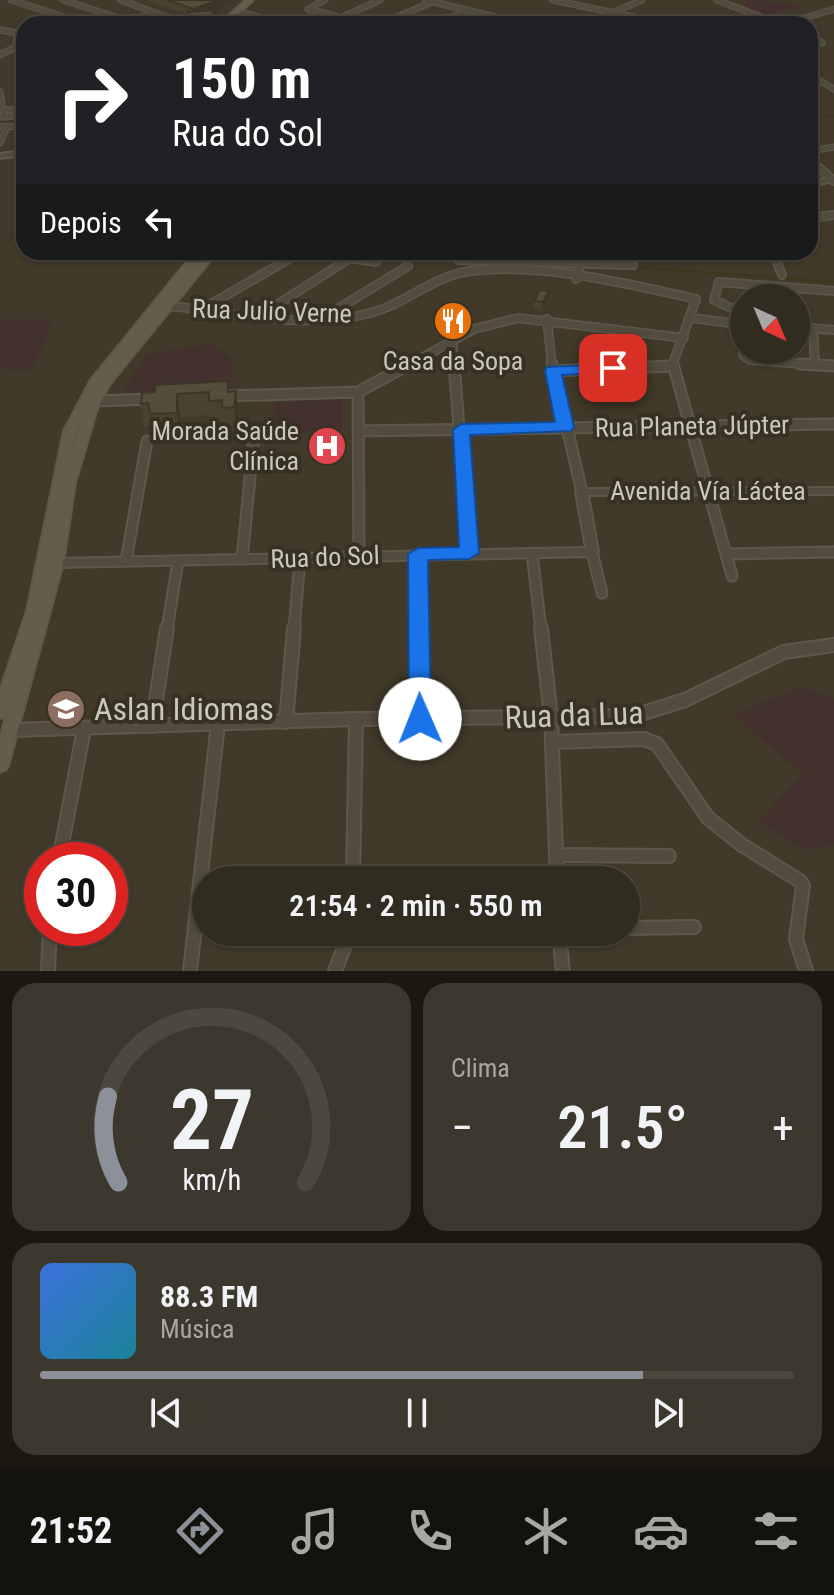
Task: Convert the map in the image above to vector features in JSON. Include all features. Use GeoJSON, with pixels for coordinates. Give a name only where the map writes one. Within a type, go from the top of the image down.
{"type":"FeatureCollection","features":[{"type":"Feature","properties":{"kind":"main road"},"geometry":{"type":"LineString","coordinates":[[239,16],[252,0]]}},
{"type":"Feature","properties":{"kind":"main road"},"geometry":{"type":"LineString","coordinates":[[233,16],[252,0]]}},
{"type":"Feature","properties":{"kind":"main road"},"geometry":{"type":"LineString","coordinates":[[0,713],[34,611],[70,431],[95,382],[194,260]]}},
{"type":"Feature","properties":{"kind":"main road"},"geometry":{"type":"LineString","coordinates":[[0,766],[57,563],[69,483],[81,432],[95,401],[206,260]]}},
{"type":"Feature","properties":{"kind":"street"},"geometry":{"type":"LineString","coordinates":[[63,0],[113,16]]}},
{"type":"Feature","properties":{"kind":"street"},"geometry":{"type":"LineString","coordinates":[[121,0],[161,16]]}},
{"type":"Feature","properties":{"kind":"street"},"geometry":{"type":"LineString","coordinates":[[325,0],[308,7],[309,10],[332,16]]}},
{"type":"Feature","properties":{"kind":"street"},"geometry":{"type":"LineString","coordinates":[[344,16],[380,0]]}},
{"type":"Feature","properties":{"kind":"street"},"geometry":{"type":"LineString","coordinates":[[553,0],[630,16]]}},
{"type":"Feature","properties":{"kind":"street"},"geometry":{"type":"LineString","coordinates":[[603,16],[642,0]]}},
{"type":"Feature","properties":{"kind":"street"},"geometry":{"type":"LineString","coordinates":[[717,0],[764,16]]}},
{"type":"Feature","properties":{"kind":"street"},"geometry":{"type":"LineString","coordinates":[[17,1],[62,16]]}},
{"type":"Feature","properties":{"kind":"street"},"geometry":{"type":"LineString","coordinates":[[397,16],[429,1],[491,16]]}},
{"type":"Feature","properties":{"kind":"street"},"geometry":{"type":"LineString","coordinates":[[454,16],[467,10]]}},
{"type":"Feature","properties":{"kind":"street"},"geometry":{"type":"LineString","coordinates":[[813,16],[832,10]]}},
{"type":"Feature","properties":{"kind":"street"},"geometry":{"type":"LineString","coordinates":[[144,16],[153,13]]}},
{"type":"Feature","properties":{"kind":"street"},"geometry":{"type":"LineString","coordinates":[[242,13],[255,16]]}},
{"type":"Feature","properties":{"kind":"street"},"geometry":{"type":"LineString","coordinates":[[818,40],[822,43]]}},
{"type":"Feature","properties":{"kind":"street"},"geometry":{"type":"LineString","coordinates":[[0,46],[9,51]]}},
{"type":"Feature","properties":{"kind":"street"},"geometry":{"type":"LineString","coordinates":[[0,55],[16,47]]}},
{"type":"Feature","properties":{"kind":"street"},"geometry":{"type":"LineString","coordinates":[[0,92],[3,114]]}},
{"type":"Feature","properties":{"kind":"street"},"geometry":{"type":"LineString","coordinates":[[0,143],[4,127]]}},
{"type":"Feature","properties":{"kind":"street"},"geometry":{"type":"LineString","coordinates":[[818,167],[834,180]]}},
{"type":"Feature","properties":{"kind":"street"},"geometry":{"type":"LineString","coordinates":[[204,308],[287,260]]}},
{"type":"Feature","properties":{"kind":"street"},"geometry":{"type":"LineString","coordinates":[[261,315],[347,260]]}},
{"type":"Feature","properties":{"kind":"street"},"geometry":{"type":"LineString","coordinates":[[363,260],[376,262]]}},
{"type":"Feature","properties":{"kind":"street"},"geometry":{"type":"LineString","coordinates":[[454,273],[458,260]]}},
{"type":"Feature","properties":{"kind":"street"},"geometry":{"type":"LineString","coordinates":[[520,260],[633,265]]}},
{"type":"Feature","properties":{"kind":"street"},"geometry":{"type":"LineString","coordinates":[[576,279],[581,260]]}},
{"type":"Feature","properties":{"kind":"street"},"geometry":{"type":"LineString","coordinates":[[621,260],[621,265]]}},
{"type":"Feature","properties":{"kind":"street"},"geometry":{"type":"LineString","coordinates":[[776,260],[782,275]]}},
{"type":"Feature","properties":{"kind":"street"},"geometry":{"type":"LineString","coordinates":[[324,318],[408,266]]}},
{"type":"Feature","properties":{"kind":"street","name":"Rua Julio Verne"},"geometry":{"type":"LineString","coordinates":[[169,306],[324,318],[376,312],[454,273],[508,271],[576,279],[698,301],[692,318]]}},
{"type":"Feature","properties":{"kind":"street"},"geometry":{"type":"LineString","coordinates":[[730,306],[712,297],[719,282],[759,284]]}},
{"type":"Feature","properties":{"kind":"street"},"geometry":{"type":"LineString","coordinates":[[810,289],[834,291]]}},
{"type":"Feature","properties":{"kind":"street"},"geometry":{"type":"LineString","coordinates":[[730,323],[692,318],[672,366],[732,576]]}},
{"type":"Feature","properties":{"kind":"street"},"geometry":{"type":"LineString","coordinates":[[217,397],[358,392],[452,339],[496,321],[547,319],[684,338]]}},
{"type":"Feature","properties":{"kind":"street"},"geometry":{"type":"LineString","coordinates":[[547,319],[553,371],[602,593]]}},
{"type":"Feature","properties":{"kind":"street"},"geometry":{"type":"LineString","coordinates":[[810,328],[834,330]]}},
{"type":"Feature","properties":{"kind":"street"},"geometry":{"type":"LineString","coordinates":[[813,328],[815,365]]}},
{"type":"Feature","properties":{"kind":"street"},"geometry":{"type":"LineString","coordinates":[[452,339],[469,553]]}},
{"type":"Feature","properties":{"kind":"street"},"geometry":{"type":"LineString","coordinates":[[800,364],[834,366]]}},
{"type":"Feature","properties":{"kind":"street"},"geometry":{"type":"LineString","coordinates":[[553,371],[672,366]]}},
{"type":"Feature","properties":{"kind":"street"},"geometry":{"type":"LineString","coordinates":[[358,392],[359,556]]}},
{"type":"Feature","properties":{"kind":"street"},"geometry":{"type":"LineString","coordinates":[[95,401],[156,399]]}},
{"type":"Feature","properties":{"kind":"street","name":"Rua Planeta Júpter"},"geometry":{"type":"LineString","coordinates":[[358,431],[834,424]]}},
{"type":"Feature","properties":{"kind":"street"},"geometry":{"type":"LineString","coordinates":[[242,559],[254,437]]}},
{"type":"Feature","properties":{"kind":"street"},"geometry":{"type":"LineString","coordinates":[[126,561],[147,441]]}},
{"type":"Feature","properties":{"kind":"street","name":"Avenida Vía Láctea"},"geometry":{"type":"LineString","coordinates":[[582,492],[834,491]]}},
{"type":"Feature","properties":{"kind":"street","name":"Rua do Sol"},"geometry":{"type":"LineString","coordinates":[[57,563],[592,552]]}},
{"type":"Feature","properties":{"kind":"street"},"geometry":{"type":"LineString","coordinates":[[728,554],[834,552]]}},
{"type":"Feature","properties":{"kind":"street"},"geometry":{"type":"LineString","coordinates":[[532,553],[551,717],[556,866]]}},
{"type":"Feature","properties":{"kind":"street"},"geometry":{"type":"LineString","coordinates":[[418,554],[420,719]]}},
{"type":"Feature","properties":{"kind":"street"},"geometry":{"type":"LineString","coordinates":[[286,722],[300,559]]}},
{"type":"Feature","properties":{"kind":"street"},"geometry":{"type":"LineString","coordinates":[[152,726],[178,561]]}},
{"type":"Feature","properties":{"kind":"street","name":"Rua da Lua"},"geometry":{"type":"LineString","coordinates":[[11,730],[356,719],[634,716],[659,712],[782,653],[802,646],[834,645]]}},
{"type":"Feature","properties":{"kind":"street"},"geometry":{"type":"LineString","coordinates":[[353,866],[356,719]]}},
{"type":"Feature","properties":{"kind":"street"},"geometry":{"type":"LineString","coordinates":[[190,971],[218,724]]}},
{"type":"Feature","properties":{"kind":"street"},"geometry":{"type":"LineString","coordinates":[[62,842],[84,729]]}},
{"type":"Feature","properties":{"kind":"street"},"geometry":{"type":"LineString","coordinates":[[552,742],[644,739],[657,744],[708,818],[742,845],[800,881],[803,886],[796,939],[806,971]]}},
{"type":"Feature","properties":{"kind":"street"},"geometry":{"type":"LineString","coordinates":[[556,855],[669,856]]}},
{"type":"Feature","properties":{"kind":"street"},"geometry":{"type":"LineString","coordinates":[[640,928],[694,927]]}},
{"type":"Feature","properties":{"kind":"street"},"geometry":{"type":"LineString","coordinates":[[48,971],[49,946]]}},
{"type":"Feature","properties":{"kind":"street"},"geometry":{"type":"LineString","coordinates":[[335,971],[345,946]]}},
{"type":"Feature","properties":{"kind":"street"},"geometry":{"type":"LineString","coordinates":[[560,946],[563,971]]}},
{"type":"Feature","properties":{"kind":"shaded area"},"geometry":{"type":"Polygon","coordinates":[[[748,0],[800,4],[798,10],[780,10],[768,16],[742,5],[748,0]]]}},
{"type":"Feature","properties":{"kind":"shaded area"},"geometry":{"type":"Polygon","coordinates":[[[0,319],[53,319],[33,370],[0,369],[0,319]]]}},
{"type":"Feature","properties":{"kind":"shaded area"},"geometry":{"type":"Polygon","coordinates":[[[210,343],[230,356],[233,388],[122,392],[146,355],[210,343]]]}},
{"type":"Feature","properties":{"kind":"shaded area"},"geometry":{"type":"Polygon","coordinates":[[[342,399],[342,432],[273,432],[276,403],[342,399]]]}},
{"type":"Feature","properties":{"kind":"shaded area"},"geometry":{"type":"Polygon","coordinates":[[[802,686],[834,699],[834,845],[805,850],[759,822],[802,773],[733,715],[802,686]]]}},
{"type":"Feature","properties":{"kind":"building"},"geometry":{"type":"Polygon","coordinates":[[[168,0],[219,0],[193,9],[168,0]]]}},
{"type":"Feature","properties":{"kind":"building"},"geometry":{"type":"Polygon","coordinates":[[[217,10],[208,16],[193,16],[187,12],[217,10]]]}},
{"type":"Feature","properties":{"kind":"building"},"geometry":{"type":"Polygon","coordinates":[[[540,290],[549,291],[543,302],[534,301],[540,290]]]}},
{"type":"Feature","properties":{"kind":"building"},"geometry":{"type":"Polygon","coordinates":[[[228,381],[228,392],[236,391],[234,407],[222,408],[222,400],[209,401],[209,392],[177,394],[177,413],[150,414],[148,403],[141,404],[142,393],[155,392],[155,385],[228,381]]]}},
{"type":"Feature","properties":{"kind":"waterway"},"geometry":{"type":"LineString","coordinates":[[818,116],[834,116]]}},
{"type":"Feature","properties":{"kind":"waterway"},"geometry":{"type":"LineString","coordinates":[[632,267],[834,282]]}},
{"type":"Feature","properties":{"kind":"place","name":"Casa da Sopa"},"geometry":{"type":"Point","coordinates":[453,321]}},
{"type":"Feature","properties":{"kind":"place","name":"Morada Saúde Clínica"},"geometry":{"type":"Point","coordinates":[327,446]}},
{"type":"Feature","properties":{"kind":"place","name":"Aslan Idiomas"},"geometry":{"type":"Point","coordinates":[66,709]}},
{"type":"Feature","properties":{"kind":"route"},"geometry":{"type":"LineString","coordinates":[[420,719],[418,554],[469,553],[461,430],[565,427],[553,371],[613,368]]}}]}
